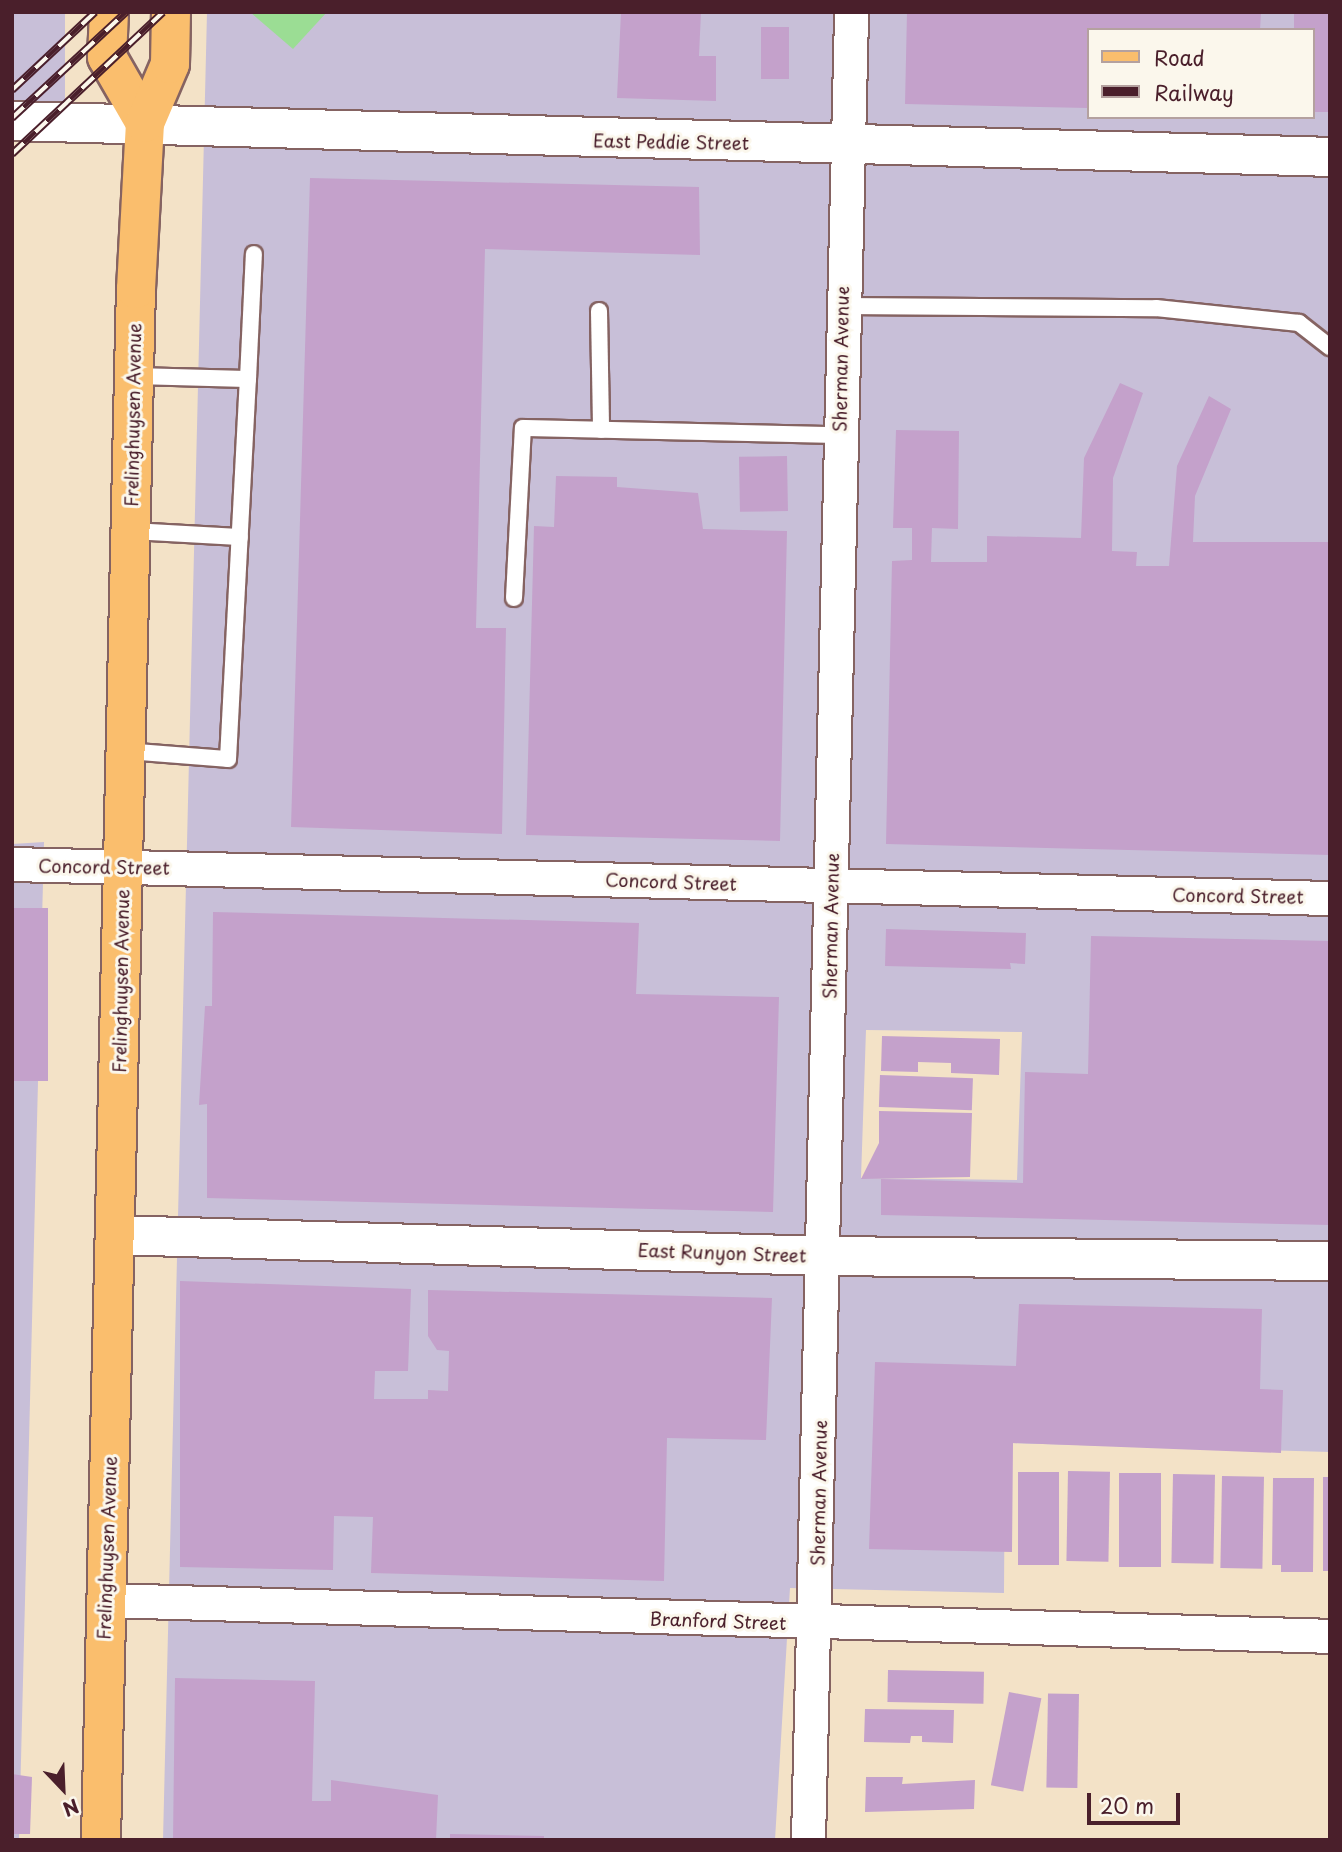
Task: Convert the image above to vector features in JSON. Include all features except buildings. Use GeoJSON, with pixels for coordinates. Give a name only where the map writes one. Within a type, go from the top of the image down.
{"type":"FeatureCollection","features":[{"type":"Feature","properties":{"kind":"main road"},"geometry":{"type":"LineString","coordinates":[[109,12],[107,57],[145,123]]}},
{"type":"Feature","properties":{"kind":"main road","name":"Frelinghuysen Avenue"},"geometry":{"type":"LineString","coordinates":[[101,1840],[134,376],[145,123],[170,64],[171,12]]}},
{"type":"Feature","properties":{"kind":"street","name":"Sherman Avenue"},"geometry":{"type":"LineString","coordinates":[[808,1840],[816,1625],[845,146],[851,12]]}},
{"type":"Feature","properties":{"kind":"street","name":"East Peddie Street"},"geometry":{"type":"LineString","coordinates":[[12,121],[145,123],[227,131],[1330,157]]}},
{"type":"Feature","properties":{"kind":"street","name":"Concord Street"},"geometry":{"type":"LineString","coordinates":[[12,864],[1330,898]]}},
{"type":"Feature","properties":{"kind":"street","name":"East Runyon Street"},"geometry":{"type":"LineString","coordinates":[[115,1236],[823,1256],[1330,1261]]}},
{"type":"Feature","properties":{"kind":"street","name":"Branford Street"},"geometry":{"type":"LineString","coordinates":[[106,1600],[816,1625],[1330,1636]]}},
{"type":"Feature","properties":{"kind":"lane"},"geometry":{"type":"LineString","coordinates":[[126,751],[228,759],[254,254]]}},
{"type":"Feature","properties":{"kind":"lane"},"geometry":{"type":"LineString","coordinates":[[842,306],[1156,308],[1299,323],[1330,347]]}},
{"type":"Feature","properties":{"kind":"lane"},"geometry":{"type":"LineString","coordinates":[[599,311],[601,430]]}},
{"type":"Feature","properties":{"kind":"lane"},"geometry":{"type":"LineString","coordinates":[[134,376],[248,379]]}},
{"type":"Feature","properties":{"kind":"lane"},"geometry":{"type":"LineString","coordinates":[[514,598],[523,428],[840,435]]}},
{"type":"Feature","properties":{"kind":"lane"},"geometry":{"type":"LineString","coordinates":[[130,531],[240,537]]}},
{"type":"Feature","properties":{"kind":"shaded area"},"geometry":{"type":"Polygon","coordinates":[[[12,12],[65,12],[65,138],[12,138],[12,12]]]}},
{"type":"Feature","properties":{"kind":"shaded area"},"geometry":{"type":"Polygon","coordinates":[[[207,12],[1330,12],[1330,1452],[1005,1443],[1004,1593],[790,1588],[775,1840],[163,1840],[207,12]],[[866,1030],[861,1178],[1017,1180],[1022,1032],[866,1030]]]}},
{"type":"Feature","properties":{"kind":"shaded area"},"geometry":{"type":"Polygon","coordinates":[[[44,842],[19,1840],[12,1840],[12,844],[44,842]]]}},
{"type":"Feature","properties":{"kind":"green space"},"geometry":{"type":"Polygon","coordinates":[[[250,12],[327,12],[293,49],[250,12]]]}},
{"type":"Feature","properties":{"kind":"railway"},"geometry":{"type":"LineString","coordinates":[[12,90],[95,12]]}},
{"type":"Feature","properties":{"kind":"railway"},"geometry":{"type":"LineString","coordinates":[[12,118],[126,12]]}},
{"type":"Feature","properties":{"kind":"railway"},"geometry":{"type":"LineString","coordinates":[[12,154],[163,12]]}}]}
